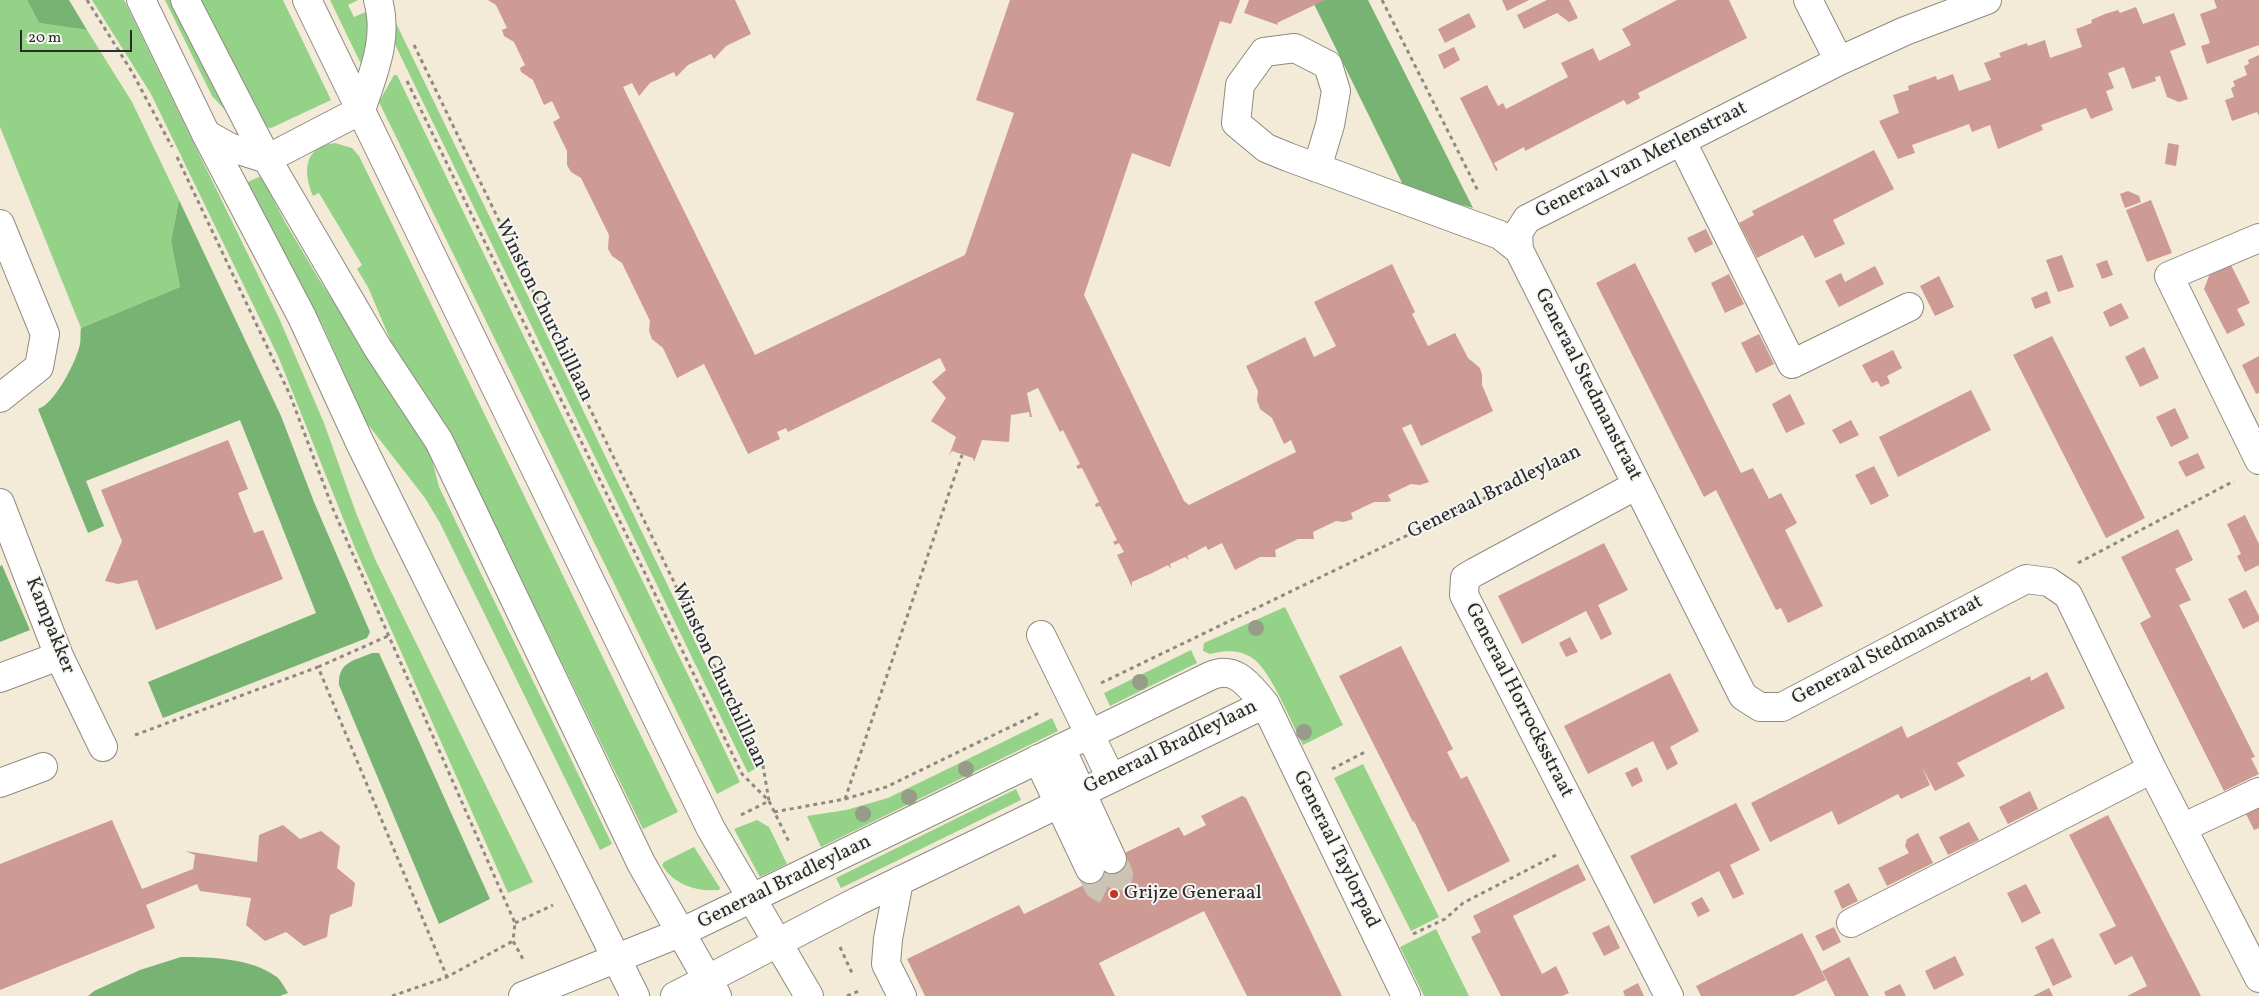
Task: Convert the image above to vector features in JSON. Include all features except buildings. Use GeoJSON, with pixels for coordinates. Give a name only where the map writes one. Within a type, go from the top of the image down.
{"type":"FeatureCollection","features":[{"type":"Feature","properties":{"kind":"street"},"geometry":{"type":"LineString","coordinates":[[141,0],[206,134],[302,317],[360,443],[635,996]]}},
{"type":"Feature","properties":{"kind":"street"},"geometry":{"type":"LineString","coordinates":[[185,0],[267,158],[377,347],[439,441],[641,863],[712,987]]}},
{"type":"Feature","properties":{"kind":"street"},"geometry":{"type":"LineString","coordinates":[[307,0],[691,789],[751,900],[809,996]]}},
{"type":"Feature","properties":{"kind":"street"},"geometry":{"type":"LineString","coordinates":[[206,134],[230,147],[267,158],[361,110],[381,46],[383,32],[378,0]]}},
{"type":"Feature","properties":{"kind":"street"},"geometry":{"type":"LineString","coordinates":[[1808,0],[1839,61]]}},
{"type":"Feature","properties":{"kind":"street","name":"Generaal van Merlenstraat"},"geometry":{"type":"LineString","coordinates":[[1509,242],[1518,233],[1527,219],[1839,61],[1905,31],[1987,0]]}},
{"type":"Feature","properties":{"kind":"street"},"geometry":{"type":"LineString","coordinates":[[1317,168],[1330,125],[1336,91],[1328,65],[1295,48],[1264,52],[1240,84],[1236,123],[1266,148],[1317,168],[1509,242]]}},
{"type":"Feature","properties":{"kind":"street"},"geometry":{"type":"LineString","coordinates":[[1682,142],[1792,364],[1909,307]]}},
{"type":"Feature","properties":{"kind":"street"},"geometry":{"type":"LineString","coordinates":[[0,224],[45,334],[39,367],[0,398]]}},
{"type":"Feature","properties":{"kind":"street"},"geometry":{"type":"LineString","coordinates":[[2250,468],[2169,276],[2259,238]]}},
{"type":"Feature","properties":{"kind":"street","name":"Generaal Stedmanstraat"},"geometry":{"type":"LineString","coordinates":[[1509,242],[1613,436],[1743,696],[1760,706],[1782,707],[2026,579],[2049,582]]}},
{"type":"Feature","properties":{"kind":"street","name":"Generaal Horrocksstraat"},"geometry":{"type":"LineString","coordinates":[[1637,485],[1465,578],[1464,595],[1669,996]]}},
{"type":"Feature","properties":{"kind":"street","name":"Kampakker"},"geometry":{"type":"LineString","coordinates":[[0,503],[7,542],[103,747]]}},
{"type":"Feature","properties":{"kind":"street"},"geometry":{"type":"LineString","coordinates":[[2049,582],[2068,595],[2152,769],[2259,978]]}},
{"type":"Feature","properties":{"kind":"street"},"geometry":{"type":"LineString","coordinates":[[1041,635],[1111,778]]}},
{"type":"Feature","properties":{"kind":"street"},"geometry":{"type":"LineString","coordinates":[[0,678],[59,656]]}},
{"type":"Feature","properties":{"kind":"street","name":"Generaal Bradleylaan"},"geometry":{"type":"LineString","coordinates":[[523,996],[682,932],[751,900],[1216,673],[1232,672],[1243,678],[1265,704],[777,942],[712,987],[675,996]]}},
{"type":"Feature","properties":{"kind":"street","name":"Generaal Taylorpad"},"geometry":{"type":"LineString","coordinates":[[1265,704],[1406,996]]}},
{"type":"Feature","properties":{"kind":"street"},"geometry":{"type":"LineString","coordinates":[[1049,753],[1101,864]]}},
{"type":"Feature","properties":{"kind":"street"},"geometry":{"type":"LineString","coordinates":[[0,783],[43,767]]}},
{"type":"Feature","properties":{"kind":"street"},"geometry":{"type":"LineString","coordinates":[[1851,922],[2152,769]]}},
{"type":"Feature","properties":{"kind":"street"},"geometry":{"type":"LineString","coordinates":[[2182,828],[2259,792]]}},
{"type":"Feature","properties":{"kind":"street"},"geometry":{"type":"LineString","coordinates":[[899,881],[888,939],[886,964],[902,996]]}},
{"type":"Feature","properties":{"kind":"path"},"geometry":{"type":"LineString","coordinates":[[87,0],[132,72],[188,179],[290,395],[333,509],[515,923]]}},
{"type":"Feature","properties":{"kind":"path"},"geometry":{"type":"LineString","coordinates":[[1382,0],[1509,242]]}},
{"type":"Feature","properties":{"kind":"path","name":"Winston Churchilllaan"},"geometry":{"type":"LineString","coordinates":[[383,32],[742,774],[769,801],[764,766],[413,42]]}},
{"type":"Feature","properties":{"kind":"path","name":"Generaal Bradleylaan"},"geometry":{"type":"LineString","coordinates":[[774,812],[844,799],[886,787],[1613,436]]}},
{"type":"Feature","properties":{"kind":"path"},"geometry":{"type":"LineString","coordinates":[[844,799],[962,454]]}},
{"type":"Feature","properties":{"kind":"path"},"geometry":{"type":"LineString","coordinates":[[2049,582],[2077,563],[2250,468]]}},
{"type":"Feature","properties":{"kind":"path"},"geometry":{"type":"LineString","coordinates":[[103,747],[318,667],[388,636]]}},
{"type":"Feature","properties":{"kind":"path"},"geometry":{"type":"LineString","coordinates":[[318,667],[447,977]]}},
{"type":"Feature","properties":{"kind":"path"},"geometry":{"type":"LineString","coordinates":[[1384,949],[1445,919],[1463,903],[1562,852],[1590,841]]}},
{"type":"Feature","properties":{"kind":"path"},"geometry":{"type":"LineString","coordinates":[[392,996],[447,977],[513,940]]}},
{"type":"Feature","properties":{"kind":"path"},"geometry":{"type":"LineString","coordinates":[[848,996],[860,990]]}},
{"type":"Feature","properties":{"kind":"green space"},"geometry":{"type":"Polygon","coordinates":[[[0,0],[27,0],[39,23],[87,30],[132,102],[179,200],[171,241],[180,287],[81,328],[0,127],[0,0]]]}},
{"type":"Feature","properties":{"kind":"green space"},"geometry":{"type":"Polygon","coordinates":[[[27,0],[69,0],[87,30],[39,23],[27,0]]]}},
{"type":"Feature","properties":{"kind":"green space"},"geometry":{"type":"Polygon","coordinates":[[[92,0],[124,0],[279,318],[324,423],[356,513],[375,559],[533,882],[508,893],[355,548],[278,356],[151,94],[92,0]]]}},
{"type":"Feature","properties":{"kind":"green space"},"geometry":{"type":"Polygon","coordinates":[[[165,0],[174,0],[227,112],[212,96],[165,0]]]}},
{"type":"Feature","properties":{"kind":"green space"},"geometry":{"type":"Polygon","coordinates":[[[196,0],[283,0],[331,100],[271,128],[265,127],[196,0]]]}},
{"type":"Feature","properties":{"kind":"green space"},"geometry":{"type":"Polygon","coordinates":[[[330,0],[358,0],[348,5],[354,17],[368,11],[370,28],[362,66],[330,0]]]}},
{"type":"Feature","properties":{"kind":"green space"},"geometry":{"type":"Polygon","coordinates":[[[1312,0],[1368,0],[1473,208],[1405,189],[1312,0]]]}},
{"type":"Feature","properties":{"kind":"green space"},"geometry":{"type":"Polygon","coordinates":[[[394,19],[756,768],[748,773],[390,34],[394,19]]]}},
{"type":"Feature","properties":{"kind":"green space"},"geometry":{"type":"Polygon","coordinates":[[[394,75],[397,75],[740,782],[717,794],[379,102],[394,75]]]}},
{"type":"Feature","properties":{"kind":"green space"},"geometry":{"type":"Polygon","coordinates":[[[335,143],[352,148],[359,156],[678,812],[643,829],[467,468],[395,351],[368,287],[357,269],[362,265],[319,193],[313,196],[308,178],[308,162],[311,155],[324,145],[335,143]]]}},
{"type":"Feature","properties":{"kind":"green space"},"geometry":{"type":"Polygon","coordinates":[[[261,176],[285,222],[320,281],[427,440],[439,487],[612,844],[600,850],[440,523],[425,498],[366,422],[323,326],[305,293],[239,186],[261,176]]]}},
{"type":"Feature","properties":{"kind":"green space"},"geometry":{"type":"Polygon","coordinates":[[[179,200],[281,416],[314,502],[370,632],[367,638],[163,718],[148,682],[316,613],[240,420],[86,481],[104,526],[88,533],[38,409],[51,399],[70,370],[80,344],[81,328],[180,287],[171,241],[179,200]]]}},
{"type":"Feature","properties":{"kind":"green space"},"geometry":{"type":"Polygon","coordinates":[[[2,565],[30,630],[0,642],[0,566],[2,565]]]}},
{"type":"Feature","properties":{"kind":"green space"},"geometry":{"type":"Polygon","coordinates":[[[1285,607],[1343,725],[1303,745],[1275,688],[1262,667],[1255,660],[1239,652],[1227,651],[1210,654],[1203,651],[1204,643],[1285,607]]]}},
{"type":"Feature","properties":{"kind":"green space"},"geometry":{"type":"Polygon","coordinates":[[[1191,650],[1197,663],[1110,706],[1104,693],[1191,650]]]}},
{"type":"Feature","properties":{"kind":"green space"},"geometry":{"type":"Polygon","coordinates":[[[372,653],[379,653],[490,899],[439,924],[339,685],[341,671],[348,663],[372,653]]]}},
{"type":"Feature","properties":{"kind":"green space"},"geometry":{"type":"Polygon","coordinates":[[[1052,718],[1058,731],[821,847],[807,816],[846,810],[888,798],[1052,718]]]}},
{"type":"Feature","properties":{"kind":"green space"},"geometry":{"type":"Polygon","coordinates":[[[1363,764],[1439,917],[1411,931],[1334,778],[1363,764]]]}},
{"type":"Feature","properties":{"kind":"green space"},"geometry":{"type":"Polygon","coordinates":[[[1016,789],[1021,800],[841,888],[836,878],[1016,789]]]}},
{"type":"Feature","properties":{"kind":"green space"},"geometry":{"type":"Polygon","coordinates":[[[757,820],[769,827],[787,864],[760,877],[734,829],[757,820]]]}},
{"type":"Feature","properties":{"kind":"green space"},"geometry":{"type":"Polygon","coordinates":[[[694,847],[720,888],[719,890],[702,890],[687,886],[673,878],[662,865],[664,862],[694,847]]]}},
{"type":"Feature","properties":{"kind":"green space"},"geometry":{"type":"Polygon","coordinates":[[[1436,929],[1469,996],[1424,996],[1400,947],[1436,929]]]}},
{"type":"Feature","properties":{"kind":"green space"},"geometry":{"type":"Polygon","coordinates":[[[181,957],[218,958],[255,966],[277,977],[288,993],[280,996],[88,996],[94,991],[140,970],[181,957]]]}},
{"type":"Feature","properties":{"kind":"tunnel"},"geometry":{"type":"LineString","coordinates":[[1090,869],[1098,886],[1114,894],[1119,874],[1112,859]]}},
{"type":"Feature","properties":{"kind":"place","name":"Grijze Generaal"},"geometry":{"type":"Point","coordinates":[1114,894]}}]}
